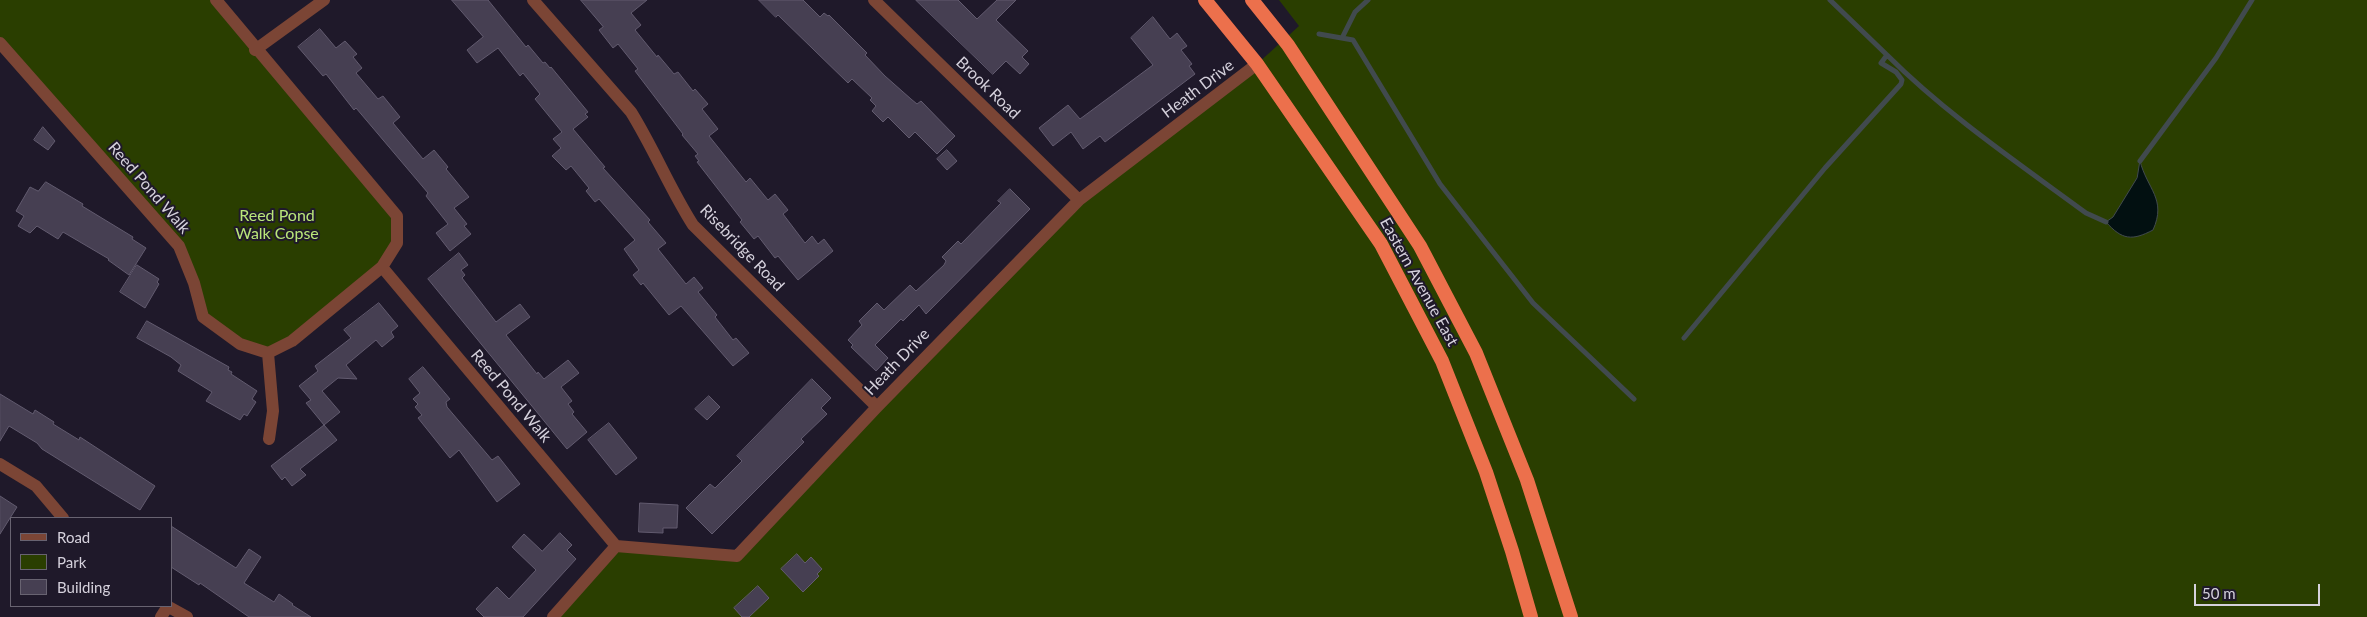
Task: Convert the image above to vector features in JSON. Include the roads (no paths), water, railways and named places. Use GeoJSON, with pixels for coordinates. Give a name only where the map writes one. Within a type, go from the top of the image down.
{"type":"FeatureCollection","features":[{"type":"Feature","properties":{"kind":"highway","name":"Eastern Avenue East"},"geometry":{"type":"LineString","coordinates":[[1205,0],[1257,64],[1381,244],[1442,361],[1486,472],[1531,617]]}},
{"type":"Feature","properties":{"kind":"highway","name":"Eastern Avenue East"},"geometry":{"type":"LineString","coordinates":[[1252,0],[1285,41],[1420,246],[1472,345],[1527,480],[1570,617]]}},
{"type":"Feature","properties":{"kind":"street"},"geometry":{"type":"LineString","coordinates":[[216,0],[255,50],[376,188],[397,216],[397,243],[382,267],[292,341],[268,353],[273,411],[269,439]]}},
{"type":"Feature","properties":{"kind":"street"},"geometry":{"type":"LineString","coordinates":[[255,50],[324,0]]}},
{"type":"Feature","properties":{"kind":"street","name":"Risebridge Road"},"geometry":{"type":"LineString","coordinates":[[533,0],[630,112],[644,134],[674,194],[693,225],[877,407]]}},
{"type":"Feature","properties":{"kind":"street","name":"Brook Road"},"geometry":{"type":"LineString","coordinates":[[874,0],[1079,200]]}},
{"type":"Feature","properties":{"kind":"street","name":"Reed Pond Walk"},"geometry":{"type":"LineString","coordinates":[[0,43],[179,246],[194,283],[203,317],[240,344],[268,353]]}},
{"type":"Feature","properties":{"kind":"street","name":"Heath Drive"},"geometry":{"type":"LineString","coordinates":[[616,546],[737,556],[877,407],[1079,200],[1257,64]]}},
{"type":"Feature","properties":{"kind":"street","name":"Reed Pond Walk"},"geometry":{"type":"LineString","coordinates":[[382,267],[616,546]]}},
{"type":"Feature","properties":{"kind":"street"},"geometry":{"type":"LineString","coordinates":[[0,464],[36,486],[62,517]]}},
{"type":"Feature","properties":{"kind":"street"},"geometry":{"type":"LineString","coordinates":[[553,617],[616,546]]}},
{"type":"Feature","properties":{"kind":"street"},"geometry":{"type":"LineString","coordinates":[[169,607],[187,617]]}},
{"type":"Feature","properties":{"kind":"waterway"},"geometry":{"type":"LineString","coordinates":[[1342,38],[1355,12],[1368,0]]}},
{"type":"Feature","properties":{"kind":"waterway"},"geometry":{"type":"LineString","coordinates":[[1830,0],[1887,55]]}},
{"type":"Feature","properties":{"kind":"waterway"},"geometry":{"type":"LineString","coordinates":[[2140,161],[2216,58],[2252,0]]}},
{"type":"Feature","properties":{"kind":"waterway"},"geometry":{"type":"LineString","coordinates":[[1319,34],[1353,40],[1440,184],[1533,303],[1634,399]]}},
{"type":"Feature","properties":{"kind":"waterway"},"geometry":{"type":"LineString","coordinates":[[1684,338],[1825,168],[1901,84],[1902,80],[1896,72],[1881,63],[1887,55],[1933,98],[1958,118],[2086,213],[2106,222]]}},
{"type":"Feature","properties":{"kind":"park label","name":"Reed Pond Walk Copse"},"geometry":{"type":"Point","coordinates":[277,225]}}]}
